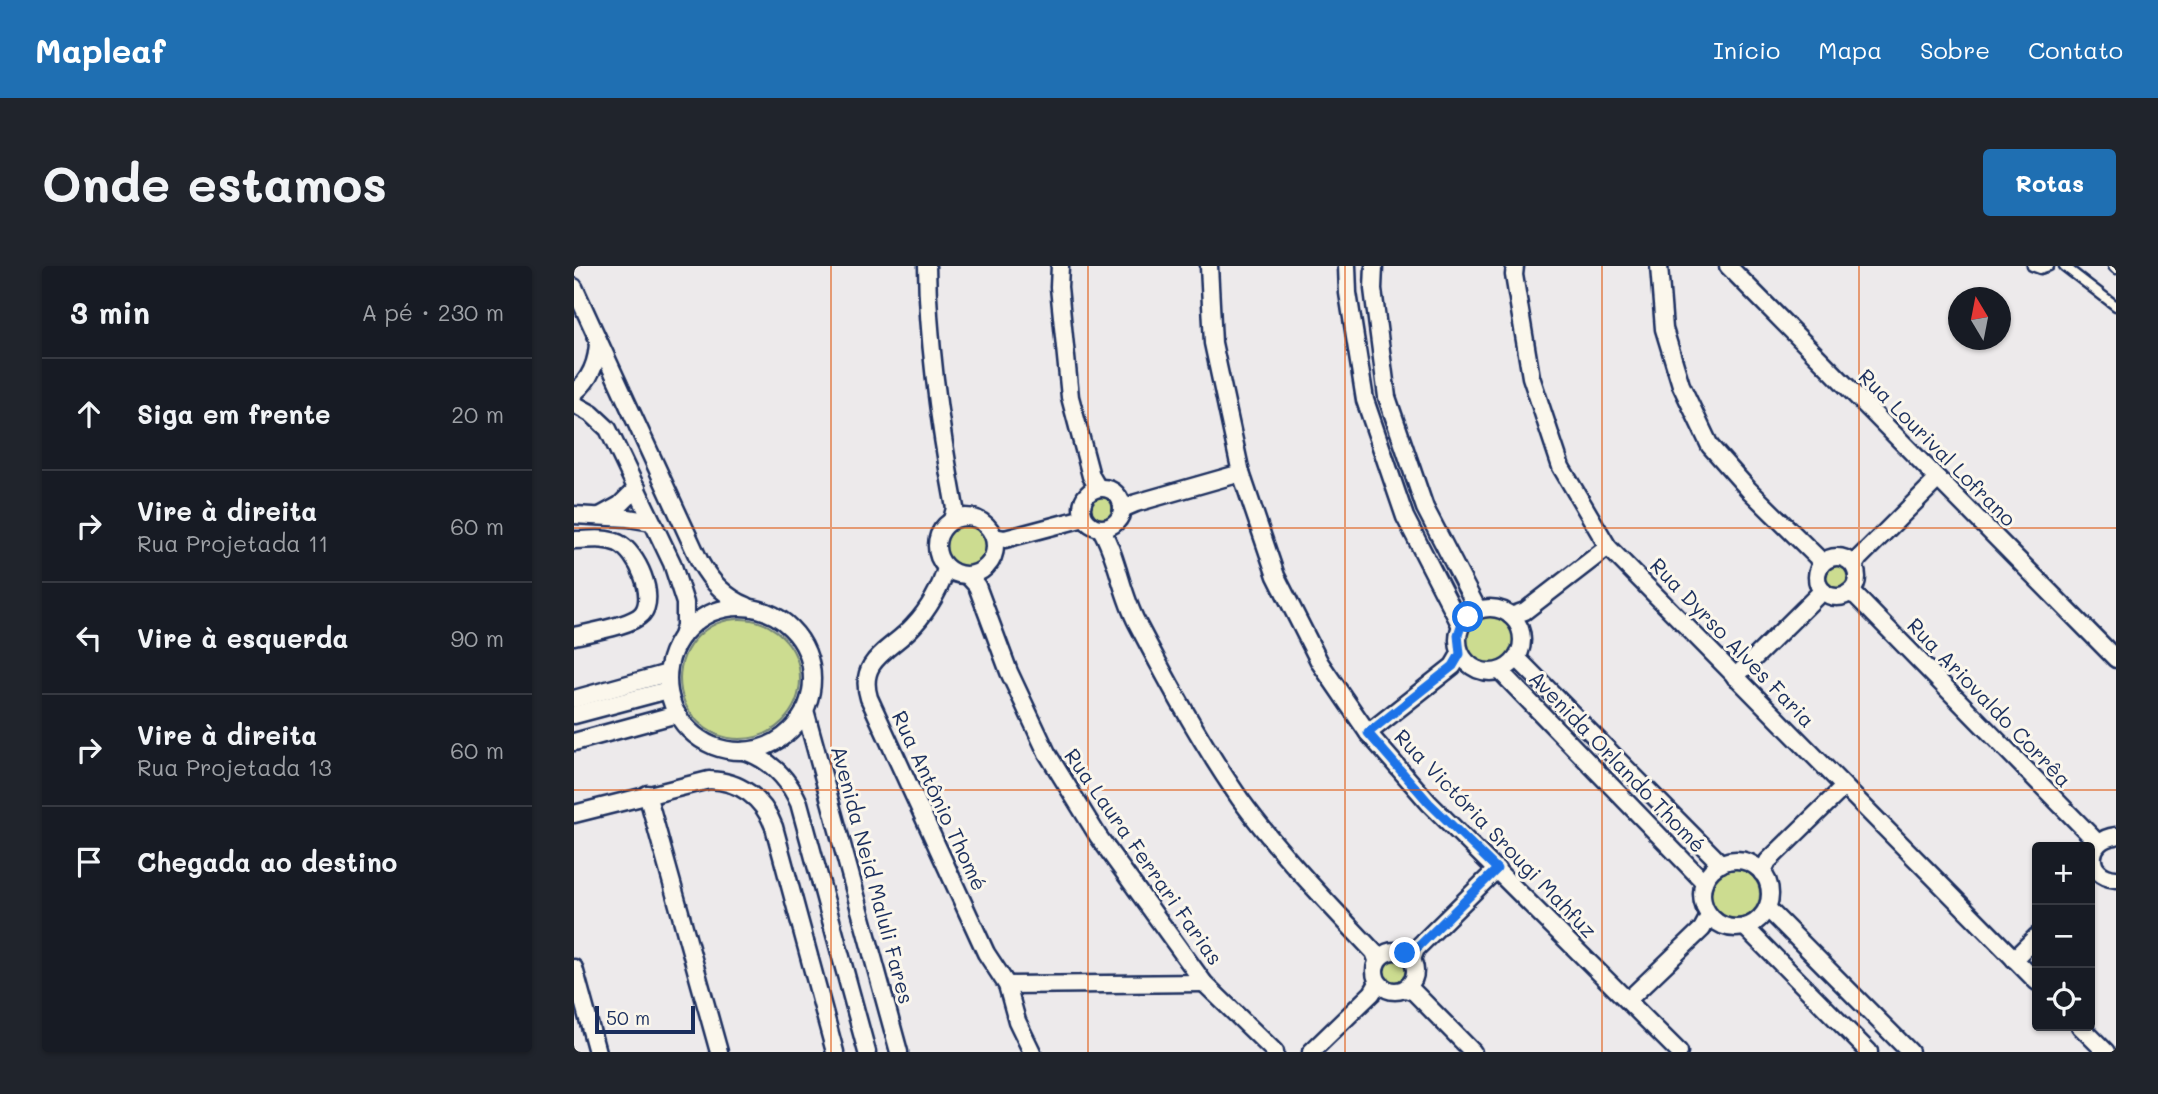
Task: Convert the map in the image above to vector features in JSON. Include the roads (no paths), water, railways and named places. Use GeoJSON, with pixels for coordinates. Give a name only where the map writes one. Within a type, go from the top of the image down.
{"type":"FeatureCollection","features":[{"type":"Feature","properties":{"kind":"street"},"geometry":{"type":"LineString","coordinates":[[927,266],[928,310],[940,429],[957,515]]}},
{"type":"Feature","properties":{"kind":"street"},"geometry":{"type":"LineString","coordinates":[[1060,266],[1059,287],[1070,397],[1093,485]]}},
{"type":"Feature","properties":{"kind":"street","name":"Rua Victória Srougi Mahfuz"},"geometry":{"type":"LineString","coordinates":[[1209,266],[1213,342],[1241,473],[1283,588],[1320,663],[1368,733],[1429,803],[1679,1052]]}},
{"type":"Feature","properties":{"kind":"street"},"geometry":{"type":"LineString","coordinates":[[1347,266],[1348,293],[1365,400],[1405,517],[1461,626]]}},
{"type":"Feature","properties":{"kind":"street"},"geometry":{"type":"LineString","coordinates":[[1374,266],[1373,289],[1387,397],[1425,508],[1479,610]]}},
{"type":"Feature","properties":{"kind":"street","name":"Rua Dyrso Alves Faria"},"geometry":{"type":"LineString","coordinates":[[1515,266],[1514,275],[1531,377],[1561,467],[1608,547],[2032,977]]}},
{"type":"Feature","properties":{"kind":"street"},"geometry":{"type":"LineString","coordinates":[[1659,266],[1664,329],[1681,385],[1710,446],[1749,490],[1821,561]]}},
{"type":"Feature","properties":{"kind":"street","name":"Rua Lourival Lofrano"},"geometry":{"type":"LineString","coordinates":[[1728,266],[2116,659]]}},
{"type":"Feature","properties":{"kind":"street"},"geometry":{"type":"LineString","coordinates":[[574,287],[704,568],[716,586],[727,595],[752,609],[777,618],[788,626],[803,646],[811,671],[805,709],[798,721],[779,739],[768,745],[742,751]]}},
{"type":"Feature","properties":{"kind":"street"},"geometry":{"type":"LineString","coordinates":[[574,393],[580,389],[592,370],[598,338]]}},
{"type":"Feature","properties":{"kind":"street"},"geometry":{"type":"LineString","coordinates":[[574,404],[592,414],[608,429],[672,562],[685,603],[685,626],[675,648],[668,681],[677,714],[688,730],[704,741],[767,761],[794,791],[865,1047]]}},
{"type":"Feature","properties":{"kind":"street"},"geometry":{"type":"LineString","coordinates":[[1106,533],[1116,523],[1127,504],[1241,473]]}},
{"type":"Feature","properties":{"kind":"street"},"geometry":{"type":"LineString","coordinates":[[1854,562],[1938,479]]}},
{"type":"Feature","properties":{"kind":"street"},"geometry":{"type":"LineString","coordinates":[[1093,485],[1112,490],[1127,504]]}},
{"type":"Feature","properties":{"kind":"street"},"geometry":{"type":"LineString","coordinates":[[1078,516],[1083,499],[1093,485]]}},
{"type":"Feature","properties":{"kind":"street"},"geometry":{"type":"LineString","coordinates":[[600,516],[620,505],[637,488]]}},
{"type":"Feature","properties":{"kind":"street"},"geometry":{"type":"LineString","coordinates":[[574,515],[652,522]]}},
{"type":"Feature","properties":{"kind":"street"},"geometry":{"type":"LineString","coordinates":[[957,515],[978,519],[998,540]]}},
{"type":"Feature","properties":{"kind":"street"},"geometry":{"type":"LineString","coordinates":[[957,515],[941,531],[936,546],[940,561],[961,576],[990,564],[998,540]]}},
{"type":"Feature","properties":{"kind":"street"},"geometry":{"type":"LineString","coordinates":[[998,540],[1078,516]]}},
{"type":"Feature","properties":{"kind":"street"},"geometry":{"type":"LineString","coordinates":[[1078,516],[1106,533],[1132,613],[1181,707],[1241,800],[1311,885],[1378,956]]}},
{"type":"Feature","properties":{"kind":"street"},"geometry":{"type":"LineString","coordinates":[[574,540],[601,539],[621,545],[635,558],[648,600],[644,611],[631,621],[574,636]]}},
{"type":"Feature","properties":{"kind":"street"},"geometry":{"type":"LineString","coordinates":[[1518,616],[1608,547]]}},
{"type":"Feature","properties":{"kind":"street"},"geometry":{"type":"LineString","coordinates":[[1821,561],[1838,556],[1854,562]]}},
{"type":"Feature","properties":{"kind":"street"},"geometry":{"type":"LineString","coordinates":[[1820,592],[1816,576],[1821,561]]}},
{"type":"Feature","properties":{"kind":"street"},"geometry":{"type":"LineString","coordinates":[[1820,592],[1836,597],[1852,592],[1857,578],[1854,562]]}},
{"type":"Feature","properties":{"kind":"street","name":"Rua Laura Ferrari Farias"},"geometry":{"type":"LineString","coordinates":[[961,576],[1047,753],[1098,836],[1205,983],[1275,1052]]}},
{"type":"Feature","properties":{"kind":"street","name":"Rua Antônio Thomé"},"geometry":{"type":"LineString","coordinates":[[961,576],[871,665],[865,678],[865,687],[986,953],[1007,985],[1017,1021],[1032,1052]]}},
{"type":"Feature","properties":{"kind":"street"},"geometry":{"type":"LineString","coordinates":[[1735,677],[1820,592]]}},
{"type":"Feature","properties":{"kind":"street","name":"Rua Ariovaldo Corrêa"},"geometry":{"type":"LineString","coordinates":[[1852,592],[2101,840]]}},
{"type":"Feature","properties":{"kind":"street"},"geometry":{"type":"LineString","coordinates":[[1460,661],[1458,635],[1468,617],[1479,610],[1496,608],[1518,616]]}},
{"type":"Feature","properties":{"kind":"street"},"geometry":{"type":"LineString","coordinates":[[682,636],[713,613],[726,609],[752,609]]}},
{"type":"Feature","properties":{"kind":"street"},"geometry":{"type":"LineString","coordinates":[[1460,661],[1482,672],[1500,671],[1510,666],[1517,658],[1522,641],[1518,616]]}},
{"type":"Feature","properties":{"kind":"street","name":"Avenida Orlando Thomé"},"geometry":{"type":"LineString","coordinates":[[1517,658],[1721,864]]}},
{"type":"Feature","properties":{"kind":"street"},"geometry":{"type":"LineString","coordinates":[[1368,733],[1460,661]]}},
{"type":"Feature","properties":{"kind":"street","name":"Avenida Orlando Thomé"},"geometry":{"type":"LineString","coordinates":[[1500,671],[1704,882]]}},
{"type":"Feature","properties":{"kind":"street"},"geometry":{"type":"LineString","coordinates":[[574,699],[668,681]]}},
{"type":"Feature","properties":{"kind":"street"},"geometry":{"type":"LineString","coordinates":[[574,715],[668,681]]}},
{"type":"Feature","properties":{"kind":"street","name":"Avenida Neid Maluli Fares"},"geometry":{"type":"LineString","coordinates":[[805,709],[900,1052]]}},
{"type":"Feature","properties":{"kind":"street"},"geometry":{"type":"LineString","coordinates":[[574,742],[677,714]]}},
{"type":"Feature","properties":{"kind":"street"},"geometry":{"type":"LineString","coordinates":[[574,814],[709,780],[720,780],[740,787],[758,800],[774,827],[835,1052]]}},
{"type":"Feature","properties":{"kind":"street"},"geometry":{"type":"LineString","coordinates":[[1761,866],[1844,787]]}},
{"type":"Feature","properties":{"kind":"street"},"geometry":{"type":"LineString","coordinates":[[647,794],[719,1052]]}},
{"type":"Feature","properties":{"kind":"street"},"geometry":{"type":"LineString","coordinates":[[2100,878],[2092,859],[2101,840]]}},
{"type":"Feature","properties":{"kind":"street"},"geometry":{"type":"LineString","coordinates":[[1709,922],[1702,899],[1704,882],[1711,871],[1721,864],[1738,860],[1761,866]]}},
{"type":"Feature","properties":{"kind":"street"},"geometry":{"type":"LineString","coordinates":[[1709,922],[1735,928],[1754,923],[1767,908],[1770,890],[1761,866]]}},
{"type":"Feature","properties":{"kind":"street"},"geometry":{"type":"LineString","coordinates":[[1411,954],[1497,869]]}},
{"type":"Feature","properties":{"kind":"street"},"geometry":{"type":"LineString","coordinates":[[1767,908],[1910,1052]]}},
{"type":"Feature","properties":{"kind":"street"},"geometry":{"type":"LineString","coordinates":[[1628,1000],[1709,922]]}},
{"type":"Feature","properties":{"kind":"street"},"geometry":{"type":"LineString","coordinates":[[1745,927],[1870,1052]]}},
{"type":"Feature","properties":{"kind":"street"},"geometry":{"type":"LineString","coordinates":[[2014,959],[2032,941]]}},
{"type":"Feature","properties":{"kind":"street"},"geometry":{"type":"LineString","coordinates":[[1378,956],[1394,951],[1411,954]]}},
{"type":"Feature","properties":{"kind":"street"},"geometry":{"type":"LineString","coordinates":[[1411,954],[1416,971],[1411,988]]}},
{"type":"Feature","properties":{"kind":"street"},"geometry":{"type":"LineString","coordinates":[[1378,956],[1374,972],[1378,988]]}},
{"type":"Feature","properties":{"kind":"street"},"geometry":{"type":"LineString","coordinates":[[574,968],[597,1052]]}},
{"type":"Feature","properties":{"kind":"street"},"geometry":{"type":"LineString","coordinates":[[1007,985],[1205,983]]}},
{"type":"Feature","properties":{"kind":"street"},"geometry":{"type":"LineString","coordinates":[[1378,988],[1395,992],[1411,988]]}},
{"type":"Feature","properties":{"kind":"street"},"geometry":{"type":"LineString","coordinates":[[1311,1052],[1378,988]]}},
{"type":"Feature","properties":{"kind":"street"},"geometry":{"type":"LineString","coordinates":[[1411,988],[1473,1052]]}},
{"type":"Feature","properties":{"kind":"street"},"geometry":{"type":"LineString","coordinates":[[2085,1031],[2106,1052]]}},
{"type":"Feature","properties":{"kind":"lane"},"geometry":{"type":"LineString","coordinates":[[2032,266],[2040,269],[2049,266]]}},
{"type":"Feature","properties":{"kind":"lane"},"geometry":{"type":"LineString","coordinates":[[2064,266],[2116,306]]}}]}
